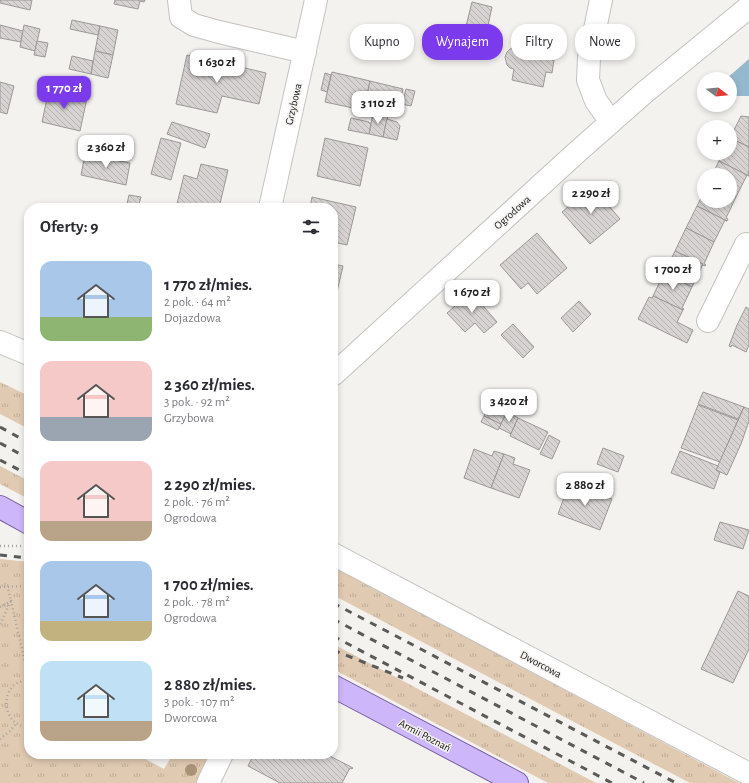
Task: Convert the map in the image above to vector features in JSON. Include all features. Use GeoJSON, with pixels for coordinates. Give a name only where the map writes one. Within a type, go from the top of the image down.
{"type":"FeatureCollection","features":[{"type":"Feature","properties":{"kind":"main road"},"geometry":{"type":"LineString","coordinates":[[0,507],[24,519]]}},
{"type":"Feature","properties":{"kind":"main road","name":"Armii Poznań"},"geometry":{"type":"LineString","coordinates":[[338,689],[517,783]]}},
{"type":"Feature","properties":{"kind":"street"},"geometry":{"type":"LineString","coordinates":[[178,0],[181,17],[194,25],[305,52]]}},
{"type":"Feature","properties":{"kind":"street","name":"Grzybowa"},"geometry":{"type":"LineString","coordinates":[[271,203],[316,0]]}},
{"type":"Feature","properties":{"kind":"street"},"geometry":{"type":"LineString","coordinates":[[601,0],[589,58],[588,80],[596,101],[612,122]]}},
{"type":"Feature","properties":{"kind":"street","name":"Ogrodowa"},"geometry":{"type":"LineString","coordinates":[[338,370],[644,92],[749,7]]}},
{"type":"Feature","properties":{"kind":"street"},"geometry":{"type":"LineString","coordinates":[[708,321],[746,244],[749,246]]}},
{"type":"Feature","properties":{"kind":"street"},"geometry":{"type":"LineString","coordinates":[[0,342],[24,352]]}},
{"type":"Feature","properties":{"kind":"street","name":"Dworcowa"},"geometry":{"type":"LineString","coordinates":[[338,557],[749,774]]}},
{"type":"Feature","properties":{"kind":"street"},"geometry":{"type":"LineString","coordinates":[[208,783],[220,759]]}},
{"type":"Feature","properties":{"kind":"path"},"geometry":{"type":"LineString","coordinates":[[0,546],[24,547]]}},
{"type":"Feature","properties":{"kind":"path"},"geometry":{"type":"LineString","coordinates":[[0,588],[24,586]]}},
{"type":"Feature","properties":{"kind":"path"},"geometry":{"type":"LineString","coordinates":[[8,588],[24,659]]}},
{"type":"Feature","properties":{"kind":"path"},"geometry":{"type":"LineString","coordinates":[[0,607],[10,601]]}},
{"type":"Feature","properties":{"kind":"path"},"geometry":{"type":"LineString","coordinates":[[0,624],[10,601]]}},
{"type":"Feature","properties":{"kind":"path"},"geometry":{"type":"LineString","coordinates":[[24,681],[12,686],[7,693],[5,702],[5,710],[9,718],[16,724],[24,727]]}},
{"type":"Feature","properties":{"kind":"path"},"geometry":{"type":"LineString","coordinates":[[0,739],[16,724]]}},
{"type":"Feature","properties":{"kind":"green space"},"geometry":{"type":"Polygon","coordinates":[[[0,382],[24,394],[24,426],[0,414],[0,382]]]}},
{"type":"Feature","properties":{"kind":"green space"},"geometry":{"type":"Polygon","coordinates":[[[0,466],[24,478],[24,496],[0,484],[0,466]]]}},
{"type":"Feature","properties":{"kind":"green space"},"geometry":{"type":"Polygon","coordinates":[[[0,559],[24,561],[24,759],[145,759],[164,769],[170,759],[209,759],[197,783],[0,783],[0,559]]]}},
{"type":"Feature","properties":{"kind":"green space"},"geometry":{"type":"Polygon","coordinates":[[[338,569],[739,783],[690,783],[338,598],[338,569]]]}},
{"type":"Feature","properties":{"kind":"green space"},"geometry":{"type":"Polygon","coordinates":[[[338,647],[596,783],[548,783],[338,672],[338,647]]]}},
{"type":"Feature","properties":{"kind":"water"},"geometry":{"type":"Polygon","coordinates":[[[749,59],[749,96],[737,96],[737,72],[734,72],[749,59]]]}},
{"type":"Feature","properties":{"kind":"building"},"geometry":{"type":"Polygon","coordinates":[[[0,0],[32,0],[30,10],[0,3],[0,0]]]}},
{"type":"Feature","properties":{"kind":"building"},"geometry":{"type":"Polygon","coordinates":[[[115,0],[145,0],[144,2],[140,1],[138,9],[114,4],[115,0]]]}},
{"type":"Feature","properties":{"kind":"building"},"geometry":{"type":"Polygon","coordinates":[[[472,2],[492,7],[488,24],[466,24],[472,2]]]}},
{"type":"Feature","properties":{"kind":"building"},"geometry":{"type":"Polygon","coordinates":[[[72,20],[100,26],[98,35],[70,29],[72,20]]]}},
{"type":"Feature","properties":{"kind":"building"},"geometry":{"type":"Polygon","coordinates":[[[0,25],[23,31],[21,42],[0,38],[0,25]]]}},
{"type":"Feature","properties":{"kind":"building"},"geometry":{"type":"Polygon","coordinates":[[[24,25],[40,29],[35,51],[20,47],[24,25]]]}},
{"type":"Feature","properties":{"kind":"building"},"geometry":{"type":"Polygon","coordinates":[[[100,26],[118,30],[113,55],[95,51],[100,26]]]}},
{"type":"Feature","properties":{"kind":"building"},"geometry":{"type":"Polygon","coordinates":[[[37,41],[48,43],[45,57],[34,55],[37,41]]]}},
{"type":"Feature","properties":{"kind":"building"},"geometry":{"type":"Polygon","coordinates":[[[510,49],[511,60],[554,60],[552,73],[546,72],[543,87],[512,80],[514,69],[507,65],[505,57],[510,49]]]}},
{"type":"Feature","properties":{"kind":"building"},"geometry":{"type":"Polygon","coordinates":[[[95,51],[113,55],[108,78],[91,74],[95,51]]]}},
{"type":"Feature","properties":{"kind":"building"},"geometry":{"type":"Polygon","coordinates":[[[187,55],[218,62],[217,67],[227,69],[228,64],[266,73],[259,104],[222,96],[217,113],[176,104],[187,55]]]}},
{"type":"Feature","properties":{"kind":"building"},"geometry":{"type":"Polygon","coordinates":[[[72,56],[93,61],[91,74],[69,69],[72,56]]]}},
{"type":"Feature","properties":{"kind":"building"},"geometry":{"type":"Polygon","coordinates":[[[332,72],[370,81],[365,105],[354,103],[353,108],[325,102],[332,72]]]}},
{"type":"Feature","properties":{"kind":"building"},"geometry":{"type":"Polygon","coordinates":[[[325,73],[331,75],[327,92],[321,90],[325,73]]]}},
{"type":"Feature","properties":{"kind":"building"},"geometry":{"type":"Polygon","coordinates":[[[370,81],[403,89],[398,113],[365,105],[370,81]]]}},
{"type":"Feature","properties":{"kind":"building"},"geometry":{"type":"Polygon","coordinates":[[[0,82],[14,86],[7,114],[0,112],[0,82]]]}},
{"type":"Feature","properties":{"kind":"building"},"geometry":{"type":"Polygon","coordinates":[[[49,89],[87,98],[80,131],[42,122],[49,89]]]}},
{"type":"Feature","properties":{"kind":"building"},"geometry":{"type":"Polygon","coordinates":[[[406,89],[415,91],[411,106],[402,104],[406,89]]]}},
{"type":"Feature","properties":{"kind":"building"},"geometry":{"type":"Polygon","coordinates":[[[373,113],[388,116],[383,137],[369,134],[373,113]]]}},
{"type":"Feature","properties":{"kind":"building"},"geometry":{"type":"Polygon","coordinates":[[[741,116],[749,117],[749,147],[737,141],[737,124],[741,116]]]}},
{"type":"Feature","properties":{"kind":"building"},"geometry":{"type":"Polygon","coordinates":[[[351,118],[371,123],[369,134],[348,130],[351,118]]]}},
{"type":"Feature","properties":{"kind":"building"},"geometry":{"type":"Polygon","coordinates":[[[387,119],[397,122],[400,126],[397,140],[383,137],[387,119]]]}},
{"type":"Feature","properties":{"kind":"building"},"geometry":{"type":"Polygon","coordinates":[[[172,122],[210,134],[205,148],[167,134],[172,122]]]}},
{"type":"Feature","properties":{"kind":"building"},"geometry":{"type":"Polygon","coordinates":[[[161,138],[181,143],[171,180],[151,174],[161,138]]]}},
{"type":"Feature","properties":{"kind":"building"},"geometry":{"type":"Polygon","coordinates":[[[325,138],[368,148],[360,186],[317,176],[325,138]]]}},
{"type":"Feature","properties":{"kind":"building"},"geometry":{"type":"Polygon","coordinates":[[[737,141],[749,147],[749,176],[737,170],[737,168],[733,168],[719,161],[737,160],[737,141]]]}},
{"type":"Feature","properties":{"kind":"building"},"geometry":{"type":"Polygon","coordinates":[[[85,154],[130,163],[126,185],[81,175],[85,154]]]}},
{"type":"Feature","properties":{"kind":"building"},"geometry":{"type":"Polygon","coordinates":[[[719,161],[733,168],[716,168],[719,161]]]}},
{"type":"Feature","properties":{"kind":"building"},"geometry":{"type":"Polygon","coordinates":[[[201,164],[228,170],[220,203],[177,203],[184,175],[197,179],[201,164]]]}},
{"type":"Feature","properties":{"kind":"building"},"geometry":{"type":"Polygon","coordinates":[[[737,170],[747,175],[737,195],[737,170]]]}},
{"type":"Feature","properties":{"kind":"building"},"geometry":{"type":"Polygon","coordinates":[[[592,186],[620,219],[590,244],[562,212],[592,186]]]}},
{"type":"Feature","properties":{"kind":"building"},"geometry":{"type":"Polygon","coordinates":[[[129,195],[141,197],[139,203],[127,203],[129,195]]]}},
{"type":"Feature","properties":{"kind":"building"},"geometry":{"type":"Polygon","coordinates":[[[312,197],[356,207],[347,245],[338,243],[338,203],[311,203],[312,197]]]}},
{"type":"Feature","properties":{"kind":"building"},"geometry":{"type":"Polygon","coordinates":[[[697,206],[697,208],[701,208],[725,220],[714,242],[686,228],[697,206]]]}},
{"type":"Feature","properties":{"kind":"building"},"geometry":{"type":"Polygon","coordinates":[[[701,208],[731,208],[726,218],[728,219],[727,221],[701,208]]]}},
{"type":"Feature","properties":{"kind":"building"},"geometry":{"type":"Polygon","coordinates":[[[686,228],[714,242],[704,264],[706,265],[705,266],[675,251],[686,228]]]}},
{"type":"Feature","properties":{"kind":"building"},"geometry":{"type":"Polygon","coordinates":[[[537,233],[567,268],[537,294],[528,283],[521,289],[500,265],[537,233]]]}},
{"type":"Feature","properties":{"kind":"building"},"geometry":{"type":"Polygon","coordinates":[[[675,251],[703,264],[692,287],[664,273],[675,251]]]}},
{"type":"Feature","properties":{"kind":"building"},"geometry":{"type":"Polygon","coordinates":[[[338,265],[343,266],[338,288],[338,265]]]}},
{"type":"Feature","properties":{"kind":"building"},"geometry":{"type":"Polygon","coordinates":[[[664,273],[692,287],[682,308],[684,309],[683,310],[653,296],[664,273]]]}},
{"type":"Feature","properties":{"kind":"building"},"geometry":{"type":"Polygon","coordinates":[[[471,292],[497,322],[484,333],[475,323],[465,332],[447,313],[471,292]]]}},
{"type":"Feature","properties":{"kind":"building"},"geometry":{"type":"Polygon","coordinates":[[[653,296],[683,310],[677,322],[693,330],[687,343],[638,319],[649,297],[652,298],[653,296]]]}},
{"type":"Feature","properties":{"kind":"building"},"geometry":{"type":"Polygon","coordinates":[[[579,301],[591,314],[573,332],[561,318],[579,301]]]}},
{"type":"Feature","properties":{"kind":"building"},"geometry":{"type":"Polygon","coordinates":[[[746,307],[749,309],[749,345],[746,352],[732,345],[731,347],[729,346],[746,307]]]}},
{"type":"Feature","properties":{"kind":"building"},"geometry":{"type":"Polygon","coordinates":[[[513,324],[534,347],[523,358],[501,335],[513,324]]]}},
{"type":"Feature","properties":{"kind":"building"},"geometry":{"type":"Polygon","coordinates":[[[703,392],[744,407],[738,419],[698,404],[703,392]]]}},
{"type":"Feature","properties":{"kind":"building"},"geometry":{"type":"Polygon","coordinates":[[[489,405],[506,413],[501,424],[484,416],[489,405]]]}},
{"type":"Feature","properties":{"kind":"building"},"geometry":{"type":"Polygon","coordinates":[[[698,405],[738,420],[720,462],[681,448],[698,405]]]}},
{"type":"Feature","properties":{"kind":"building"},"geometry":{"type":"Polygon","coordinates":[[[744,407],[749,409],[749,421],[741,444],[727,475],[716,470],[744,407]]]}},
{"type":"Feature","properties":{"kind":"building"},"geometry":{"type":"Polygon","coordinates":[[[507,412],[518,418],[511,434],[499,428],[507,412]]]}},
{"type":"Feature","properties":{"kind":"building"},"geometry":{"type":"Polygon","coordinates":[[[484,416],[501,424],[498,430],[481,422],[484,416]]]}},
{"type":"Feature","properties":{"kind":"building"},"geometry":{"type":"Polygon","coordinates":[[[518,418],[548,432],[539,450],[510,436],[518,418]]]}},
{"type":"Feature","properties":{"kind":"building"},"geometry":{"type":"Polygon","coordinates":[[[549,435],[560,441],[552,459],[540,454],[549,435]]]}},
{"type":"Feature","properties":{"kind":"building"},"geometry":{"type":"Polygon","coordinates":[[[603,448],[624,456],[618,472],[597,464],[603,448]]]}},
{"type":"Feature","properties":{"kind":"building"},"geometry":{"type":"Polygon","coordinates":[[[474,449],[492,456],[494,451],[504,454],[491,488],[464,478],[474,449]]]}},
{"type":"Feature","properties":{"kind":"building"},"geometry":{"type":"Polygon","coordinates":[[[680,451],[718,466],[716,470],[720,472],[714,489],[671,473],[680,451]]]}},
{"type":"Feature","properties":{"kind":"building"},"geometry":{"type":"Polygon","coordinates":[[[504,454],[515,458],[513,464],[530,470],[519,498],[491,488],[504,454]]]}},
{"type":"Feature","properties":{"kind":"building"},"geometry":{"type":"Polygon","coordinates":[[[569,484],[612,499],[600,530],[558,514],[569,484]]]}},
{"type":"Feature","properties":{"kind":"building"},"geometry":{"type":"Polygon","coordinates":[[[720,522],[749,530],[743,549],[714,540],[720,522]]]}},
{"type":"Feature","properties":{"kind":"building"},"geometry":{"type":"Polygon","coordinates":[[[738,591],[749,596],[749,649],[733,683],[701,669],[738,591]]]}},
{"type":"Feature","properties":{"kind":"building"},"geometry":{"type":"Polygon","coordinates":[[[252,759],[336,759],[353,768],[350,768],[342,783],[280,783],[248,766],[252,759]]]}},
{"type":"Feature","properties":{"kind":"railway"},"geometry":{"type":"LineString","coordinates":[[0,427],[24,440]]}},
{"type":"Feature","properties":{"kind":"railway"},"geometry":{"type":"LineString","coordinates":[[0,443],[24,456]]}},
{"type":"Feature","properties":{"kind":"railway"},"geometry":{"type":"LineString","coordinates":[[0,460],[24,472]]}},
{"type":"Feature","properties":{"kind":"railway"},"geometry":{"type":"LineString","coordinates":[[0,555],[24,557]]}},
{"type":"Feature","properties":{"kind":"railway"},"geometry":{"type":"LineString","coordinates":[[338,606],[676,783]]}},
{"type":"Feature","properties":{"kind":"railway"},"geometry":{"type":"LineString","coordinates":[[338,622],[644,783]]}},
{"type":"Feature","properties":{"kind":"railway"},"geometry":{"type":"LineString","coordinates":[[338,639],[612,783]]}},
{"type":"Feature","properties":{"kind":"railway"},"geometry":{"type":"LineString","coordinates":[[338,652],[403,678]]}}]}
